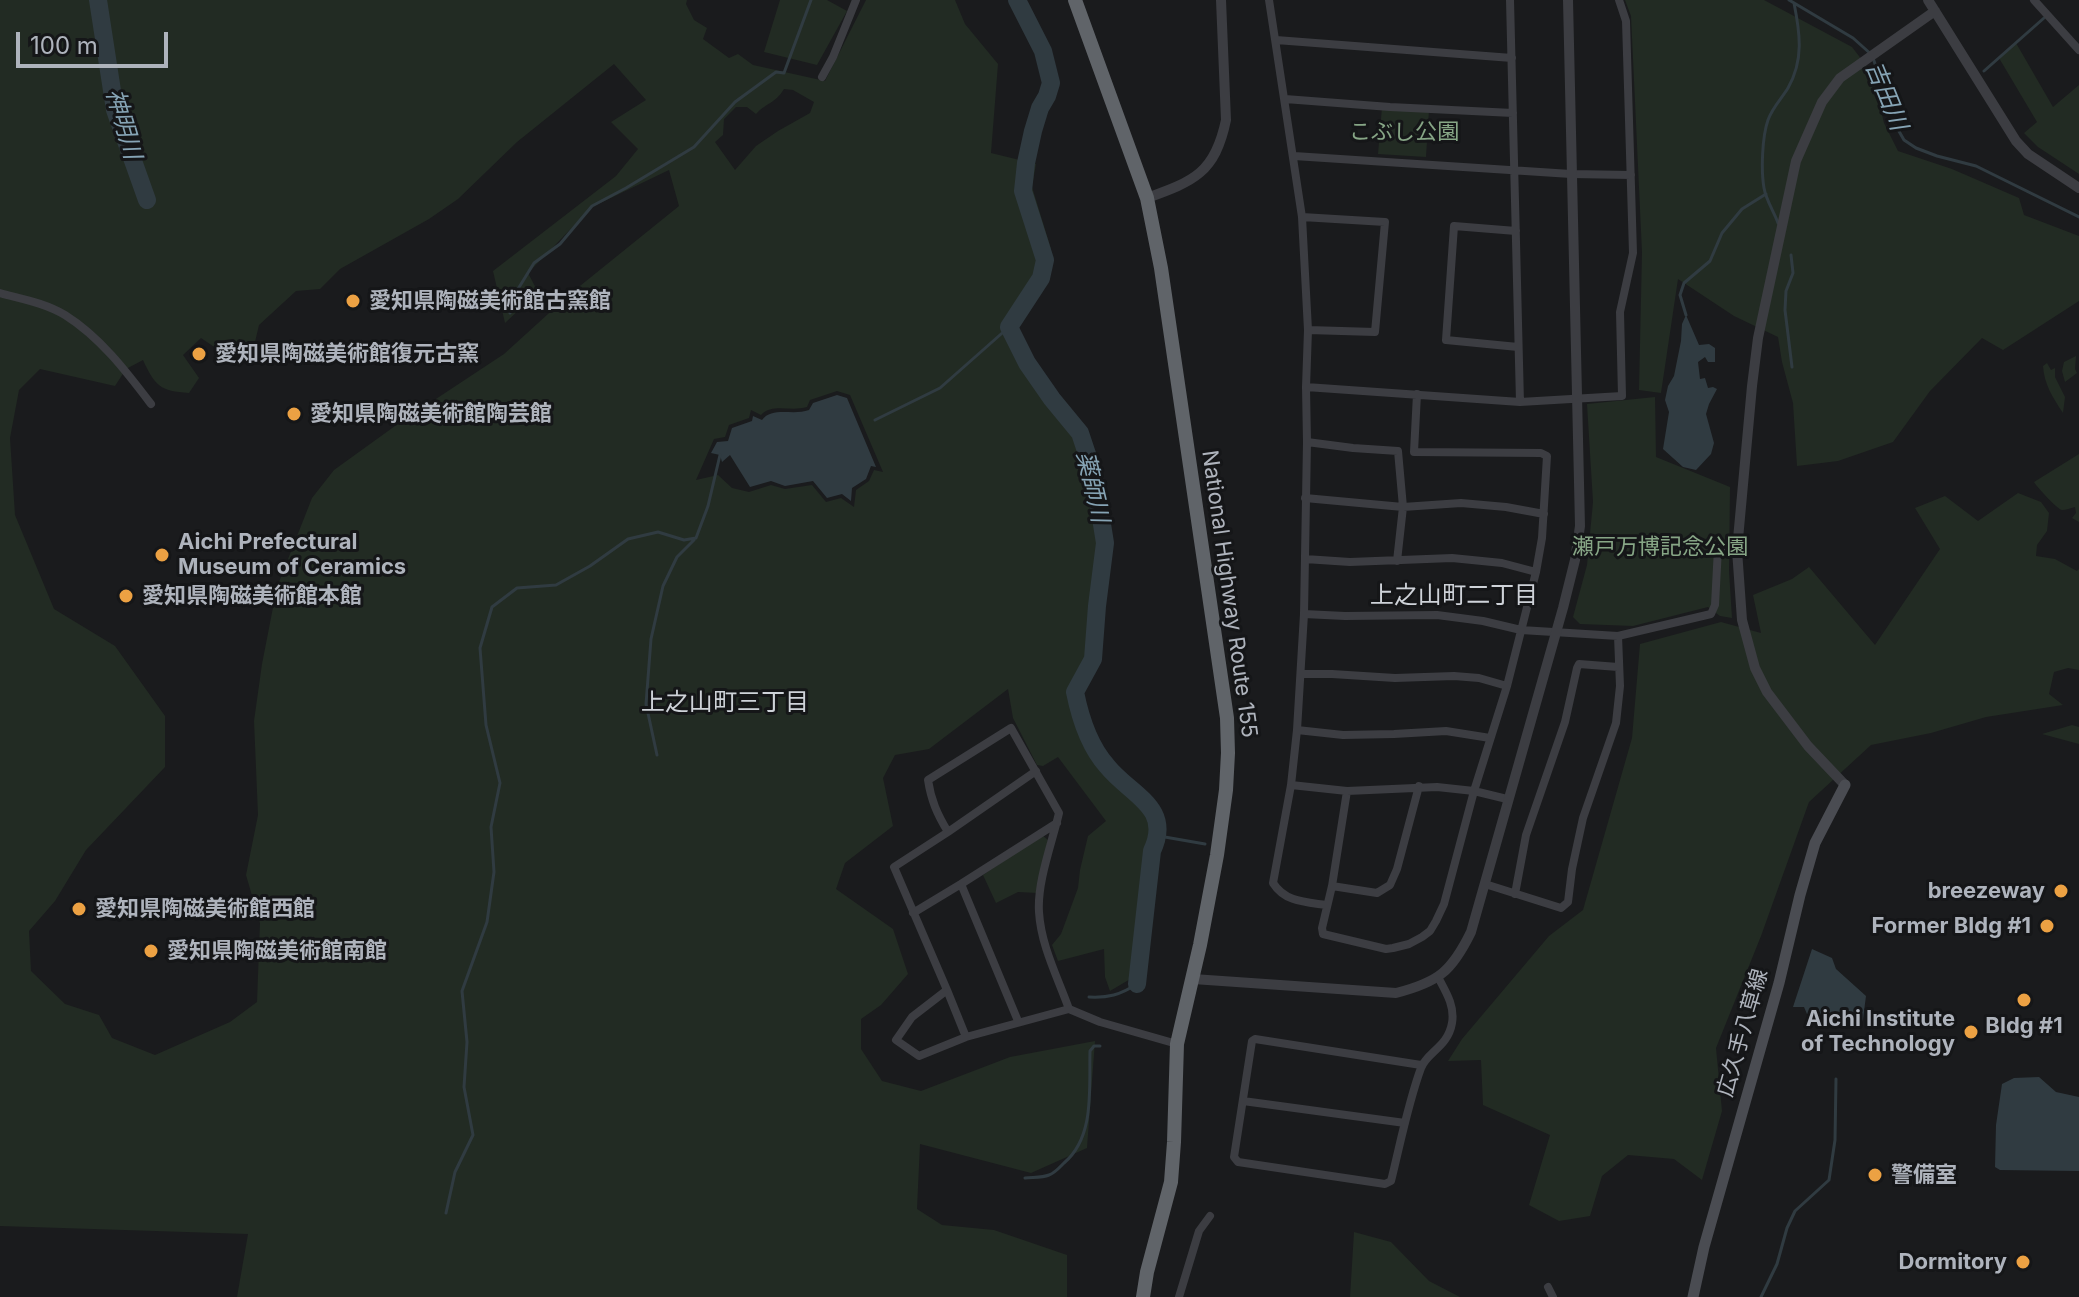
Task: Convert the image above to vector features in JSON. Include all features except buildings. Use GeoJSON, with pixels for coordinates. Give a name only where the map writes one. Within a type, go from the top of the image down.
{"type":"FeatureCollection","features":[{"type":"Feature","properties":{"kind":"highway","name":"National Highway Route 155"},"geometry":{"type":"LineString","coordinates":[[1075,0],[1147,198],[1161,268],[1227,718],[1228,753],[1221,832],[1193,979],[1177,1044],[1171,1182],[1143,1297]]}},
{"type":"Feature","properties":{"kind":"main road","name":"広久手八草線"},"geometry":{"type":"LineString","coordinates":[[1693,1297],[1815,843],[1845,785]]}},
{"type":"Feature","properties":{"kind":"street"},"geometry":{"type":"LineString","coordinates":[[822,77],[856,0]]}},
{"type":"Feature","properties":{"kind":"street"},"geometry":{"type":"LineString","coordinates":[[1147,198],[1199,175],[1214,158],[1222,137],[1226,120],[1221,0]]}},
{"type":"Feature","properties":{"kind":"street"},"geometry":{"type":"LineString","coordinates":[[1269,0],[1302,217],[1308,330],[1301,674],[1291,785],[1273,883],[1284,897],[1326,905]]}},
{"type":"Feature","properties":{"kind":"street"},"geometry":{"type":"LineString","coordinates":[[1509,0],[1520,402]]}},
{"type":"Feature","properties":{"kind":"street"},"geometry":{"type":"LineString","coordinates":[[1193,979],[1396,993],[1421,987],[1438,977],[1460,955],[1471,932],[1556,631],[1575,560],[1580,526],[1568,0]]}},
{"type":"Feature","properties":{"kind":"street"},"geometry":{"type":"LineString","coordinates":[[1306,387],[1520,402],[1622,396],[1620,312],[1633,253],[1626,21],[1619,0]]}},
{"type":"Feature","properties":{"kind":"street"},"geometry":{"type":"LineString","coordinates":[[1928,0],[2016,141],[2028,154],[2079,188]]}},
{"type":"Feature","properties":{"kind":"street"},"geometry":{"type":"LineString","coordinates":[[2034,0],[2079,50]]}},
{"type":"Feature","properties":{"kind":"street"},"geometry":{"type":"LineString","coordinates":[[1845,785],[1808,746],[1767,692],[1755,668],[1742,620],[1737,548],[1758,338],[1796,161],[1822,102],[1840,78],[1935,11]]}},
{"type":"Feature","properties":{"kind":"street"},"geometry":{"type":"LineString","coordinates":[[1276,40],[1512,58]]}},
{"type":"Feature","properties":{"kind":"street"},"geometry":{"type":"LineString","coordinates":[[1285,99],[1513,113]]}},
{"type":"Feature","properties":{"kind":"street"},"geometry":{"type":"LineString","coordinates":[[1294,156],[1631,175]]}},
{"type":"Feature","properties":{"kind":"street"},"geometry":{"type":"LineString","coordinates":[[1302,217],[1385,222],[1375,332],[1308,330]]}},
{"type":"Feature","properties":{"kind":"street"},"geometry":{"type":"LineString","coordinates":[[1516,231],[1454,226],[1446,340],[1518,347]]}},
{"type":"Feature","properties":{"kind":"street"},"geometry":{"type":"LineString","coordinates":[[0,293],[41,304],[64,315],[102,345],[151,404]]}},
{"type":"Feature","properties":{"kind":"street"},"geometry":{"type":"LineString","coordinates":[[1347,791],[1323,934],[1386,949],[1409,944],[1430,931],[1444,904],[1474,791],[1507,686],[1536,572],[1544,514],[1547,456],[1514,452],[1414,452],[1417,394]]}},
{"type":"Feature","properties":{"kind":"street"},"geometry":{"type":"LineString","coordinates":[[1307,442],[1398,451],[1403,507],[1397,561]]}},
{"type":"Feature","properties":{"kind":"street"},"geometry":{"type":"LineString","coordinates":[[1305,498],[1403,507],[1461,503],[1544,514]]}},
{"type":"Feature","properties":{"kind":"street"},"geometry":{"type":"LineString","coordinates":[[1304,614],[1437,615],[1521,630],[1618,636],[1711,614],[1715,605],[1718,548],[1737,548]]}},
{"type":"Feature","properties":{"kind":"street"},"geometry":{"type":"LineString","coordinates":[[1305,559],[1350,562],[1474,559],[1536,572]]}},
{"type":"Feature","properties":{"kind":"street"},"geometry":{"type":"LineString","coordinates":[[1485,884],[1561,908],[1568,902],[1583,818],[1616,723],[1620,686],[1618,636]]}},
{"type":"Feature","properties":{"kind":"street"},"geometry":{"type":"LineString","coordinates":[[1515,894],[1526,835],[1565,722],[1577,668],[1579,664],[1618,667]]}},
{"type":"Feature","properties":{"kind":"street"},"geometry":{"type":"LineString","coordinates":[[1301,674],[1395,678],[1454,676],[1479,678],[1507,686]]}},
{"type":"Feature","properties":{"kind":"street"},"geometry":{"type":"LineString","coordinates":[[948,832],[930,797],[928,780],[1011,728],[1059,813],[1039,909],[1042,935],[1069,1009]]}},
{"type":"Feature","properties":{"kind":"street"},"geometry":{"type":"LineString","coordinates":[[1297,730],[1343,735],[1446,731],[1490,738]]}},
{"type":"Feature","properties":{"kind":"street"},"geometry":{"type":"LineString","coordinates":[[966,1037],[894,867],[1036,771]]}},
{"type":"Feature","properties":{"kind":"street"},"geometry":{"type":"LineString","coordinates":[[1291,785],[1347,791],[1419,786],[1474,791],[1507,799]]}},
{"type":"Feature","properties":{"kind":"street"},"geometry":{"type":"LineString","coordinates":[[1332,886],[1377,893],[1390,885],[1419,786]]}},
{"type":"Feature","properties":{"kind":"street"},"geometry":{"type":"LineString","coordinates":[[913,913],[1057,823]]}},
{"type":"Feature","properties":{"kind":"street"},"geometry":{"type":"LineString","coordinates":[[961,884],[1018,1021]]}},
{"type":"Feature","properties":{"kind":"street"},"geometry":{"type":"LineString","coordinates":[[1421,1065],[1255,1039],[1252,1041],[1234,1157],[1238,1162],[1385,1184],[1391,1181],[1421,1065],[1440,1047],[1452,1021],[1449,997],[1438,977]]}},
{"type":"Feature","properties":{"kind":"street"},"geometry":{"type":"LineString","coordinates":[[947,990],[912,1017],[896,1040],[919,1056],[966,1037],[1069,1009],[1100,1022],[1177,1044]]}},
{"type":"Feature","properties":{"kind":"street"},"geometry":{"type":"LineString","coordinates":[[1243,1101],[1405,1123]]}},
{"type":"Feature","properties":{"kind":"street"},"geometry":{"type":"LineString","coordinates":[[1179,1297],[1199,1231],[1210,1216]]}},
{"type":"Feature","properties":{"kind":"street"},"geometry":{"type":"LineString","coordinates":[[1548,1287],[1553,1297]]}},
{"type":"Feature","properties":{"kind":"green space"},"geometry":{"type":"Polygon","coordinates":[[[0,0],[687,0],[694,20],[707,28],[703,39],[729,58],[738,54],[753,65],[825,81],[866,0],[955,0],[965,24],[998,64],[991,153],[1036,164],[1032,187],[1051,249],[1005,326],[1020,363],[1071,429],[1084,458],[1098,541],[1090,656],[1070,690],[1077,723],[1110,777],[1150,813],[1165,841],[1156,863],[1143,877],[1132,978],[1110,991],[1105,977],[1104,949],[1058,961],[1052,945],[1061,934],[1078,888],[1088,836],[1106,821],[1058,757],[1043,766],[1037,765],[1013,718],[1008,689],[929,749],[895,755],[883,778],[893,826],[845,863],[836,889],[893,929],[908,974],[881,1005],[861,1019],[861,1049],[882,1081],[921,1091],[1010,1057],[1095,1041],[1087,1148],[1031,1173],[920,1144],[917,1209],[942,1225],[994,1230],[1067,1255],[1067,1297],[237,1297],[248,1234],[0,1226],[0,0]],[[614,64],[517,142],[458,199],[429,219],[340,269],[320,289],[296,291],[259,325],[255,342],[229,357],[201,338],[183,355],[199,378],[189,393],[160,386],[143,360],[126,369],[115,386],[40,369],[19,390],[10,438],[15,515],[54,609],[115,646],[165,716],[165,767],[86,850],[55,901],[29,931],[31,971],[65,1004],[99,1015],[112,1038],[155,1055],[230,1022],[257,1002],[260,923],[246,875],[258,815],[254,721],[277,587],[312,498],[334,470],[504,354],[570,294],[679,206],[669,170],[592,207],[528,273],[538,292],[505,323],[493,271],[616,176],[638,149],[611,122],[646,100],[614,64]],[[784,89],[756,114],[747,107],[736,107],[724,119],[723,135],[715,142],[735,170],[756,146],[810,113],[814,102],[793,90],[784,89]],[[837,391],[810,400],[807,407],[771,409],[761,415],[751,410],[749,418],[729,425],[725,437],[714,439],[696,480],[718,475],[732,488],[749,492],[771,485],[785,489],[812,485],[826,502],[841,498],[854,507],[856,490],[869,481],[874,470],[883,472],[850,395],[837,391]]]}},
{"type":"Feature","properties":{"kind":"green space"},"geometry":{"type":"Polygon","coordinates":[[[780,0],[827,0],[847,11],[817,65],[764,52],[780,0]]]}},
{"type":"Feature","properties":{"kind":"green space"},"geometry":{"type":"Polygon","coordinates":[[[1625,0],[1764,0],[1852,47],[1872,73],[1884,123],[1898,151],[1952,169],[2019,198],[2024,215],[2079,236],[2079,301],[2003,350],[1982,338],[1930,391],[1893,442],[1838,461],[1797,466],[1793,403],[1778,337],[1734,316],[1678,279],[1661,393],[1639,390],[1642,252],[1631,16],[1625,0]]]}},
{"type":"Feature","properties":{"kind":"green space"},"geometry":{"type":"Polygon","coordinates":[[[2016,43],[2053,107],[2079,85],[2079,174],[2038,147],[2024,133],[2037,122],[1999,58],[2016,43]]]}},
{"type":"Feature","properties":{"kind":"green space","name":"こぶし公園"},"geometry":{"type":"Polygon","coordinates":[[[1382,107],[1429,110],[1426,157],[1378,154],[1382,107]]]}},
{"type":"Feature","properties":{"kind":"green space"},"geometry":{"type":"Polygon","coordinates":[[[2076,356],[2077,373],[2065,382],[2062,371],[2064,362],[2076,356]]]}},
{"type":"Feature","properties":{"kind":"green space"},"geometry":{"type":"Polygon","coordinates":[[[2047,363],[2051,370],[2055,368],[2055,377],[2065,397],[2063,413],[2045,379],[2043,366],[2047,363]]]}},
{"type":"Feature","properties":{"kind":"green space","name":"瀬戸万博記念公園"},"geometry":{"type":"Polygon","coordinates":[[[1655,397],[1656,457],[1730,487],[1732,618],[1720,616],[1708,607],[1633,626],[1580,624],[1573,617],[1587,565],[1593,502],[1587,404],[1655,397]]]}},
{"type":"Feature","properties":{"kind":"green space"},"geometry":{"type":"Polygon","coordinates":[[[2079,454],[2079,522],[2072,518],[2076,513],[2075,507],[2060,509],[2034,482],[2079,454]]]}},
{"type":"Feature","properties":{"kind":"green space"},"geometry":{"type":"Polygon","coordinates":[[[2018,493],[2041,502],[2049,513],[2047,531],[2037,545],[2036,556],[2055,559],[2077,571],[2079,569],[2079,670],[2068,668],[2054,672],[2049,694],[2063,705],[1986,717],[1931,733],[1871,745],[1809,802],[1761,936],[1716,1048],[1722,1111],[1702,1180],[1674,1159],[1628,1155],[1602,1176],[1590,1216],[1559,1221],[1529,1205],[1550,1135],[1483,1105],[1481,1060],[1448,1061],[1462,1039],[1549,936],[1583,910],[1632,738],[1640,644],[1721,622],[1761,633],[1753,595],[1792,579],[1809,567],[1875,645],[1940,549],[1915,508],[1945,496],[1978,521],[2018,493]]]}},
{"type":"Feature","properties":{"kind":"green space"},"geometry":{"type":"Polygon","coordinates":[[[2072,725],[2079,727],[2079,744],[2042,734],[2072,725]]]}},
{"type":"Feature","properties":{"kind":"green space"},"geometry":{"type":"Polygon","coordinates":[[[1042,835],[1048,840],[1038,893],[1018,892],[996,903],[983,875],[1042,835]]]}},
{"type":"Feature","properties":{"kind":"green space"},"geometry":{"type":"Polygon","coordinates":[[[1354,1232],[1391,1242],[1429,1281],[1460,1297],[1350,1297],[1354,1232]]]}},
{"type":"Feature","properties":{"kind":"shaded area"},"geometry":{"type":"Polygon","coordinates":[[[1686,315],[1699,345],[1709,344],[1715,348],[1715,362],[1708,362],[1705,357],[1698,362],[1700,379],[1705,378],[1708,388],[1717,389],[1706,414],[1714,443],[1711,454],[1696,470],[1683,467],[1663,449],[1669,412],[1665,400],[1674,376],[1686,315]]]}},
{"type":"Feature","properties":{"kind":"shaded area"},"geometry":{"type":"Polygon","coordinates":[[[837,395],[847,398],[876,467],[871,466],[866,479],[852,488],[851,501],[842,494],[827,498],[813,481],[785,486],[771,481],[750,487],[730,455],[722,462],[720,455],[711,453],[717,442],[728,441],[732,428],[752,421],[753,416],[762,420],[771,413],[803,412],[809,410],[813,403],[837,395]]]}},
{"type":"Feature","properties":{"kind":"shaded area"},"geometry":{"type":"Polygon","coordinates":[[[1812,949],[1832,958],[1836,969],[1866,996],[1860,1028],[1853,1026],[1857,1016],[1853,1012],[1835,1020],[1807,1014],[1804,1007],[1793,1007],[1812,949]]]}},
{"type":"Feature","properties":{"kind":"shaded area"},"geometry":{"type":"Polygon","coordinates":[[[2039,1077],[2056,1092],[2079,1097],[2079,1171],[2000,1170],[1995,1167],[1996,1125],[2002,1084],[2014,1078],[2039,1077]]]}},
{"type":"Feature","properties":{"kind":"waterway","name":"神明川"},"geometry":{"type":"LineString","coordinates":[[98,0],[115,110],[147,200]]}},
{"type":"Feature","properties":{"kind":"waterway"},"geometry":{"type":"LineString","coordinates":[[510,313],[518,289],[534,263],[560,244],[592,206],[694,147],[735,102],[776,72],[784,73],[811,0]]}},
{"type":"Feature","properties":{"kind":"waterway","name":"薬師川"},"geometry":{"type":"LineString","coordinates":[[1017,0],[1043,51],[1051,83],[1033,131],[1023,191],[1045,260],[1041,278],[1009,327],[1027,363],[1080,433],[1101,518],[1105,543],[1093,659],[1075,692],[1096,750],[1116,776],[1146,803],[1157,823],[1137,984]]}},
{"type":"Feature","properties":{"kind":"waterway","name":"吉田川"},"geometry":{"type":"LineString","coordinates":[[1789,0],[1853,38],[1872,55],[1896,126],[1904,140],[1937,156],[1976,166],[2079,217]]}},
{"type":"Feature","properties":{"kind":"waterway"},"geometry":{"type":"LineString","coordinates":[[1778,223],[1764,188],[1763,145],[1770,116],[1797,67],[1799,36],[1794,3]]}},
{"type":"Feature","properties":{"kind":"waterway"},"geometry":{"type":"LineString","coordinates":[[1984,71],[2044,18]]}},
{"type":"Feature","properties":{"kind":"waterway"},"geometry":{"type":"LineString","coordinates":[[1686,315],[1680,295],[1684,283],[1710,261],[1722,233],[1742,209],[1766,194]]}},
{"type":"Feature","properties":{"kind":"waterway"},"geometry":{"type":"LineString","coordinates":[[1791,255],[1793,273],[1786,291],[1785,310],[1792,367]]}},
{"type":"Feature","properties":{"kind":"waterway"},"geometry":{"type":"LineString","coordinates":[[875,420],[940,388],[1009,327]]}},
{"type":"Feature","properties":{"kind":"waterway"},"geometry":{"type":"LineString","coordinates":[[446,1213],[455,1172],[473,1135],[464,1087],[467,1042],[462,991],[487,922],[494,872],[491,827],[500,783],[486,725],[480,648],[492,607],[517,588],[556,585],[628,539],[658,532],[684,540],[696,538],[708,506],[720,455]]}},
{"type":"Feature","properties":{"kind":"waterway"},"geometry":{"type":"LineString","coordinates":[[657,755],[646,704],[651,639],[663,586],[677,557],[694,540]]}},
{"type":"Feature","properties":{"kind":"waterway"},"geometry":{"type":"LineString","coordinates":[[1159,836],[1205,844]]}},
{"type":"Feature","properties":{"kind":"waterway"},"geometry":{"type":"LineString","coordinates":[[1089,997],[1114,995],[1137,984]]}},
{"type":"Feature","properties":{"kind":"waterway"},"geometry":{"type":"LineString","coordinates":[[1025,1178],[1051,1174],[1074,1152],[1081,1140],[1090,1096],[1090,1051],[1094,1046],[1100,1046]]}},
{"type":"Feature","properties":{"kind":"waterway"},"geometry":{"type":"LineString","coordinates":[[1761,1297],[1777,1264],[1795,1211],[1829,1180],[1835,1140],[1836,1079]]}},
{"type":"Feature","properties":{"kind":"place","name":"愛知県陶磁美術館古窯館"},"geometry":{"type":"Point","coordinates":[353,301]}},
{"type":"Feature","properties":{"kind":"place","name":"愛知県陶磁美術館復元古窯"},"geometry":{"type":"Point","coordinates":[199,354]}},
{"type":"Feature","properties":{"kind":"place","name":"愛知県陶磁美術館陶芸館"},"geometry":{"type":"Point","coordinates":[294,414]}},
{"type":"Feature","properties":{"kind":"place","name":"Aichi Prefectural Museum of Ceramics"},"geometry":{"type":"Point","coordinates":[162,555]}},
{"type":"Feature","properties":{"kind":"place","name":"愛知県陶磁美術館本館"},"geometry":{"type":"Point","coordinates":[126,596]}},
{"type":"Feature","properties":{"kind":"place","name":"breezeway"},"geometry":{"type":"Point","coordinates":[2061,891]}},
{"type":"Feature","properties":{"kind":"place","name":"愛知県陶磁美術館西館"},"geometry":{"type":"Point","coordinates":[79,909]}},
{"type":"Feature","properties":{"kind":"place","name":"Former Bldg #1"},"geometry":{"type":"Point","coordinates":[2047,926]}},
{"type":"Feature","properties":{"kind":"place","name":"愛知県陶磁美術館南館"},"geometry":{"type":"Point","coordinates":[151,951]}},
{"type":"Feature","properties":{"kind":"place","name":"Bldg #1"},"geometry":{"type":"Point","coordinates":[2024,1000]}},
{"type":"Feature","properties":{"kind":"place","name":"Aichi Institute of Technology"},"geometry":{"type":"Point","coordinates":[1971,1032]}},
{"type":"Feature","properties":{"kind":"place","name":"警備室"},"geometry":{"type":"Point","coordinates":[1875,1175]}},
{"type":"Feature","properties":{"kind":"place","name":"Dormitory"},"geometry":{"type":"Point","coordinates":[2023,1262]}},
{"type":"Feature","properties":{"kind":"district","name":"上之山町二丁目"},"geometry":{"type":"Point","coordinates":[1454,596]}},
{"type":"Feature","properties":{"kind":"district","name":"上之山町三丁目"},"geometry":{"type":"Point","coordinates":[725,703]}}]}
